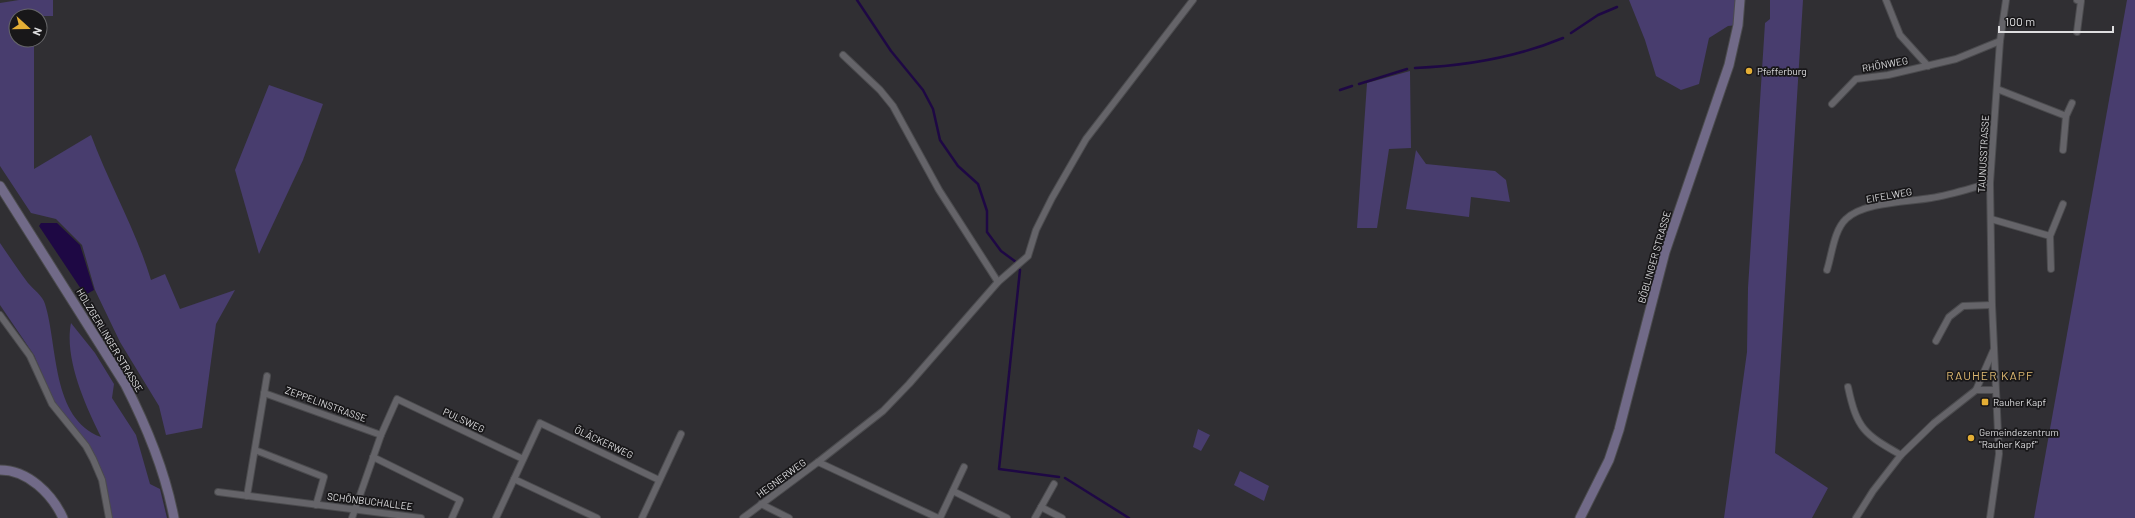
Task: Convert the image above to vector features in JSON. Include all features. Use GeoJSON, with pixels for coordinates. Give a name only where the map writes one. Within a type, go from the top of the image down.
{"type":"FeatureCollection","features":[{"type":"Feature","properties":{"kind":"main road","name":"BÖBLINGER STRASSE"},"geometry":{"type":"LineString","coordinates":[[1580,518],[1609,460],[1619,430],[1665,252],[1731,59],[1738,25],[1740,0]]}},
{"type":"Feature","properties":{"kind":"main road","name":"HOLZGERLINGER STRASSE"},"geometry":{"type":"LineString","coordinates":[[0,186],[125,384],[141,416],[159,460],[170,496],[174,518]]}},
{"type":"Feature","properties":{"kind":"main road"},"geometry":{"type":"LineString","coordinates":[[0,470],[15,473],[41,487],[63,518]]}},
{"type":"Feature","properties":{"kind":"street","name":"HEGNERWEG"},"geometry":{"type":"LineString","coordinates":[[743,518],[883,411],[909,384],[998,282],[1028,256],[1036,230],[1052,198],[1086,139],[1193,0]]}},
{"type":"Feature","properties":{"kind":"street","name":"RHÖNWEG"},"geometry":{"type":"LineString","coordinates":[[1886,0],[1893,22],[1900,35],[1928,66]]}},
{"type":"Feature","properties":{"kind":"street","name":"TAUNUSSTRASSE"},"geometry":{"type":"LineString","coordinates":[[1990,518],[1999,454],[1992,305],[1990,183],[2000,41],[2006,0]]}},
{"type":"Feature","properties":{"kind":"street"},"geometry":{"type":"LineString","coordinates":[[2077,0],[2081,1],[2077,32]]}},
{"type":"Feature","properties":{"kind":"street","name":"RHÖNWEG"},"geometry":{"type":"LineString","coordinates":[[1832,104],[1856,79],[1888,75],[1956,59],[2000,41]]}},
{"type":"Feature","properties":{"kind":"street"},"geometry":{"type":"LineString","coordinates":[[843,56],[880,90],[893,106],[939,190],[998,282]]}},
{"type":"Feature","properties":{"kind":"street"},"geometry":{"type":"LineString","coordinates":[[1997,89],[2066,116]]}},
{"type":"Feature","properties":{"kind":"street"},"geometry":{"type":"LineString","coordinates":[[2063,150],[2066,116],[2072,103]]}},
{"type":"Feature","properties":{"kind":"street","name":"EIFELWEG"},"geometry":{"type":"LineString","coordinates":[[1827,270],[1840,226],[1846,218],[1857,211],[1932,198],[1990,183]]}},
{"type":"Feature","properties":{"kind":"street"},"geometry":{"type":"LineString","coordinates":[[2051,269],[2050,236],[2063,204]]}},
{"type":"Feature","properties":{"kind":"street"},"geometry":{"type":"LineString","coordinates":[[1991,219],[2050,236]]}},
{"type":"Feature","properties":{"kind":"street"},"geometry":{"type":"LineString","coordinates":[[1936,342],[1950,317],[1963,306],[1992,305]]}},
{"type":"Feature","properties":{"kind":"street"},"geometry":{"type":"LineString","coordinates":[[0,315],[30,356],[52,404],[86,446],[93,459],[102,480],[109,518]]}},
{"type":"Feature","properties":{"kind":"street","name":"TAUNUSSTRASSE"},"geometry":{"type":"LineString","coordinates":[[1856,518],[1873,491],[1901,455],[1934,423],[1976,390],[1994,347]]}},
{"type":"Feature","properties":{"kind":"street"},"geometry":{"type":"LineString","coordinates":[[247,496],[268,376]]}},
{"type":"Feature","properties":{"kind":"street"},"geometry":{"type":"LineString","coordinates":[[1848,387],[1857,420],[1873,440],[1901,455]]}},
{"type":"Feature","properties":{"kind":"street"},"geometry":{"type":"LineString","coordinates":[[1976,390],[1996,390]]}},
{"type":"Feature","properties":{"kind":"street","name":"ZEPPELINSTRASSE"},"geometry":{"type":"LineString","coordinates":[[264,393],[381,435]]}},
{"type":"Feature","properties":{"kind":"street","name":"PULSWEG"},"geometry":{"type":"LineString","coordinates":[[381,435],[397,399],[523,459]]}},
{"type":"Feature","properties":{"kind":"street","name":"ÖLÄCKERWEG"},"geometry":{"type":"LineString","coordinates":[[523,459],[540,423],[659,480]]}},
{"type":"Feature","properties":{"kind":"street"},"geometry":{"type":"LineString","coordinates":[[642,518],[681,434]]}},
{"type":"Feature","properties":{"kind":"street"},"geometry":{"type":"LineString","coordinates":[[352,518],[381,435]]}},
{"type":"Feature","properties":{"kind":"street","name":"SCHÖNBUCHALLEE"},"geometry":{"type":"LineString","coordinates":[[255,450],[324,477],[316,505]]}},
{"type":"Feature","properties":{"kind":"street"},"geometry":{"type":"LineString","coordinates":[[373,457],[460,500],[452,518]]}},
{"type":"Feature","properties":{"kind":"street"},"geometry":{"type":"LineString","coordinates":[[496,518],[523,459]]}},
{"type":"Feature","properties":{"kind":"street"},"geometry":{"type":"LineString","coordinates":[[818,462],[939,518],[964,467]]}},
{"type":"Feature","properties":{"kind":"street"},"geometry":{"type":"LineString","coordinates":[[514,479],[597,518]]}},
{"type":"Feature","properties":{"kind":"street"},"geometry":{"type":"LineString","coordinates":[[1035,518],[1054,484]]}},
{"type":"Feature","properties":{"kind":"street"},"geometry":{"type":"LineString","coordinates":[[953,491],[1007,518]]}},
{"type":"Feature","properties":{"kind":"street","name":"SCHÖNBUCHALLEE"},"geometry":{"type":"LineString","coordinates":[[218,492],[421,518]]}},
{"type":"Feature","properties":{"kind":"street"},"geometry":{"type":"LineString","coordinates":[[761,504],[789,518]]}},
{"type":"Feature","properties":{"kind":"street"},"geometry":{"type":"LineString","coordinates":[[1041,507],[1062,518]]}},
{"type":"Feature","properties":{"kind":"shaded area"},"geometry":{"type":"Polygon","coordinates":[[[19,0],[53,0],[53,16],[48,16],[48,8],[8,8],[8,48],[34,48],[34,169],[91,135],[138,243],[151,280],[165,274],[180,309],[235,290],[216,324],[202,428],[166,435],[159,406],[120,342],[95,290],[82,245],[56,219],[31,213],[0,166],[0,3],[19,0]]]}},
{"type":"Feature","properties":{"kind":"shaded area"},"geometry":{"type":"Polygon","coordinates":[[[1629,0],[1740,0],[1738,25],[1728,26],[1709,38],[1699,84],[1681,90],[1656,76],[1645,40],[1629,0]]]}},
{"type":"Feature","properties":{"kind":"shaded area"},"geometry":{"type":"Polygon","coordinates":[[[1770,0],[1803,0],[1775,453],[1828,488],[1812,518],[1724,518],[1747,352],[1748,288],[1765,23],[1770,19],[1770,0]]]}},
{"type":"Feature","properties":{"kind":"shaded area"},"geometry":{"type":"Polygon","coordinates":[[[2127,0],[2135,0],[2135,518],[2034,518],[2127,0]]]}},
{"type":"Feature","properties":{"kind":"shaded area"},"geometry":{"type":"Polygon","coordinates":[[[1410,71],[1411,148],[1389,149],[1377,228],[1357,228],[1367,83],[1410,71]]]}},
{"type":"Feature","properties":{"kind":"shaded area"},"geometry":{"type":"Polygon","coordinates":[[[269,85],[323,104],[303,160],[259,254],[235,170],[269,85]]]}},
{"type":"Feature","properties":{"kind":"shaded area"},"geometry":{"type":"Polygon","coordinates":[[[1416,150],[1426,164],[1495,171],[1506,180],[1510,202],[1471,197],[1469,217],[1406,209],[1416,150]]]}},
{"type":"Feature","properties":{"kind":"shaded area"},"geometry":{"type":"Polygon","coordinates":[[[41,223],[57,223],[80,245],[94,290],[85,295],[39,226],[41,223]]]}},
{"type":"Feature","properties":{"kind":"shaded area"},"geometry":{"type":"Polygon","coordinates":[[[0,243],[28,283],[44,301],[59,379],[65,398],[73,414],[85,428],[101,437],[77,381],[73,366],[70,351],[71,323],[95,353],[114,384],[112,398],[136,435],[150,484],[160,489],[167,518],[112,518],[102,471],[89,446],[54,401],[34,355],[0,305],[0,243]]]}},
{"type":"Feature","properties":{"kind":"shaded area"},"geometry":{"type":"Polygon","coordinates":[[[1198,429],[1210,435],[1201,451],[1193,447],[1198,429]]]}},
{"type":"Feature","properties":{"kind":"shaded area"},"geometry":{"type":"Polygon","coordinates":[[[1240,471],[1269,486],[1264,501],[1234,485],[1240,471]]]}},
{"type":"Feature","properties":{"kind":"waterway"},"geometry":{"type":"LineString","coordinates":[[857,0],[891,51],[923,90],[933,109],[940,140],[958,166],[978,184],[987,211],[987,232],[1001,251],[1016,262]]}},
{"type":"Feature","properties":{"kind":"waterway"},"geometry":{"type":"LineString","coordinates":[[1571,33],[1598,15],[1617,7]]}},
{"type":"Feature","properties":{"kind":"waterway"},"geometry":{"type":"LineString","coordinates":[[1415,68],[1471,63],[1509,55],[1545,45],[1563,38]]}},
{"type":"Feature","properties":{"kind":"waterway"},"geometry":{"type":"LineString","coordinates":[[1359,84],[1407,69]]}},
{"type":"Feature","properties":{"kind":"waterway"},"geometry":{"type":"LineString","coordinates":[[1340,90],[1352,86]]}},
{"type":"Feature","properties":{"kind":"waterway"},"geometry":{"type":"LineString","coordinates":[[1020,270],[999,469],[1059,477]]}},
{"type":"Feature","properties":{"kind":"waterway"},"geometry":{"type":"LineString","coordinates":[[1065,478],[1129,518]]}},
{"type":"Feature","properties":{"kind":"place","name":"Pfefferburg"},"geometry":{"type":"Point","coordinates":[1749,71]}},
{"type":"Feature","properties":{"kind":"place","name":"Rauher Kapf"},"geometry":{"type":"Point","coordinates":[1985,402]}},
{"type":"Feature","properties":{"kind":"place","name":"Gemeindezentrum \"Rauher Kapf\""},"geometry":{"type":"Point","coordinates":[1971,438]}},
{"type":"Feature","properties":{"kind":"district","name":"RAUHER KAPF"},"geometry":{"type":"Point","coordinates":[1990,376]}}]}
